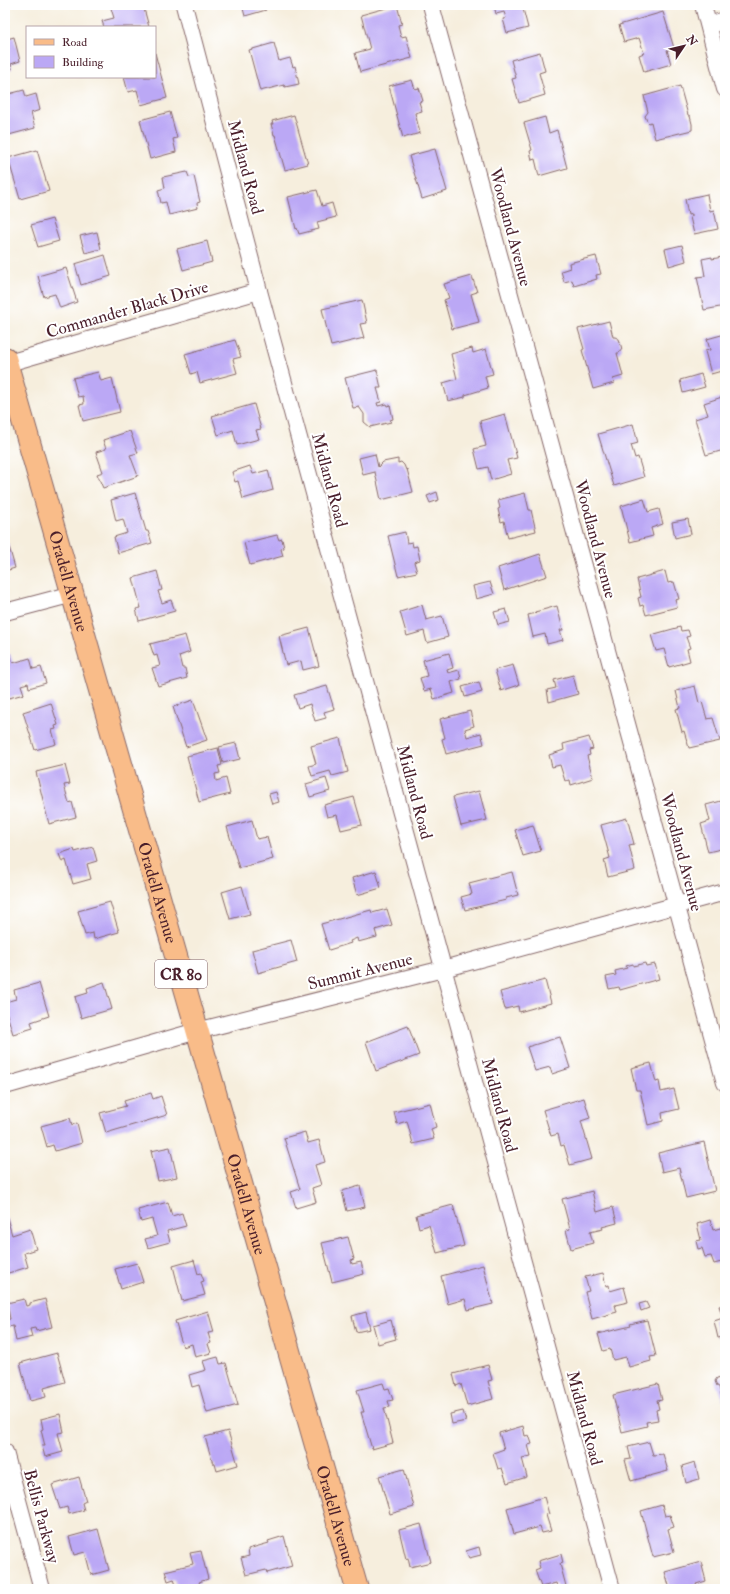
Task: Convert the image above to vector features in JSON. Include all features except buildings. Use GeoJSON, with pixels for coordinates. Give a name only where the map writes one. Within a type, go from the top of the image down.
{"type":"FeatureCollection","features":[{"type":"Feature","properties":{"kind":"main road","name":"Oradell Avenue"},"geometry":{"type":"LineString","coordinates":[[5,362],[73,594],[354,1588]]}},
{"type":"Feature","properties":{"kind":"street","name":"Midland Road"},"geometry":{"type":"LineString","coordinates":[[184,5],[259,291],[612,1589]]}},
{"type":"Feature","properties":{"kind":"street","name":"Woodland Avenue"},"geometry":{"type":"LineString","coordinates":[[431,5],[725,1083]]}},
{"type":"Feature","properties":{"kind":"street"},"geometry":{"type":"LineString","coordinates":[[703,5],[725,89]]}},
{"type":"Feature","properties":{"kind":"street"},"geometry":{"type":"LineString","coordinates":[[708,25],[725,20]]}},
{"type":"Feature","properties":{"kind":"street","name":"Commander Black Drive"},"geometry":{"type":"LineString","coordinates":[[5,362],[259,291]]}},
{"type":"Feature","properties":{"kind":"street"},"geometry":{"type":"LineString","coordinates":[[5,612],[73,594]]}},
{"type":"Feature","properties":{"kind":"street","name":"Summit Avenue"},"geometry":{"type":"LineString","coordinates":[[5,1086],[197,1031],[444,969],[725,892]]}},
{"type":"Feature","properties":{"kind":"street","name":"Bellis Parkway"},"geometry":{"type":"LineString","coordinates":[[5,1452],[42,1589]]}}]}
